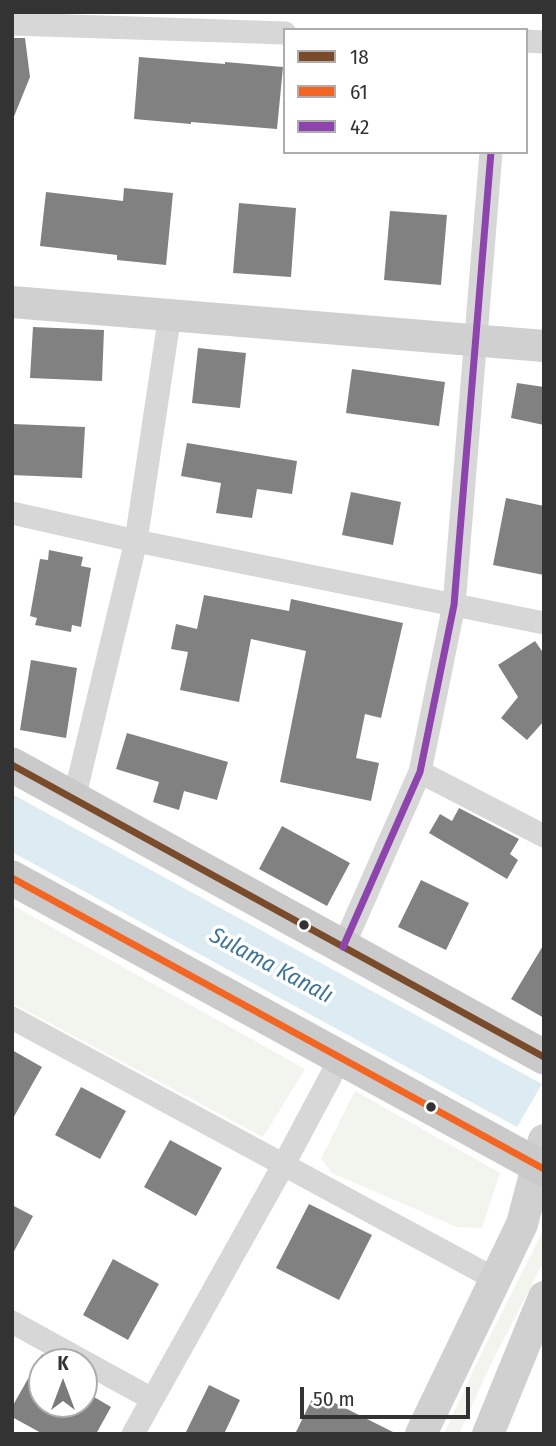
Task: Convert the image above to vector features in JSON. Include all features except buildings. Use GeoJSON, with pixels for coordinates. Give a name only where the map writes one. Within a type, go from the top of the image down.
{"type":"FeatureCollection","features":[{"type":"Feature","properties":{"kind":"main road"},"geometry":{"type":"LineString","coordinates":[[12,765],[544,1056]]}},
{"type":"Feature","properties":{"kind":"main road"},"geometry":{"type":"LineString","coordinates":[[12,878],[340,1059],[541,1158]]}},
{"type":"Feature","properties":{"kind":"street"},"geometry":{"type":"LineString","coordinates":[[12,24],[283,33]]}},
{"type":"Feature","properties":{"kind":"street"},"geometry":{"type":"LineString","coordinates":[[343,947],[420,772],[454,605],[491,154]]}},
{"type":"Feature","properties":{"kind":"street"},"geometry":{"type":"LineString","coordinates":[[12,302],[544,346]]}},
{"type":"Feature","properties":{"kind":"street"},"geometry":{"type":"LineString","coordinates":[[74,799],[136,541],[170,314]]}},
{"type":"Feature","properties":{"kind":"street"},"geometry":{"type":"LineString","coordinates":[[12,513],[136,541],[544,623]]}},
{"type":"Feature","properties":{"kind":"street"},"geometry":{"type":"LineString","coordinates":[[420,772],[544,836]]}},
{"type":"Feature","properties":{"kind":"street"},"geometry":{"type":"LineString","coordinates":[[12,1018],[495,1279]]}},
{"type":"Feature","properties":{"kind":"street"},"geometry":{"type":"LineString","coordinates":[[133,1434],[340,1059]]}},
{"type":"Feature","properties":{"kind":"street"},"geometry":{"type":"LineString","coordinates":[[421,1434],[522,1224],[541,1158]]}},
{"type":"Feature","properties":{"kind":"street"},"geometry":{"type":"LineString","coordinates":[[488,1434],[543,1298]]}},
{"type":"Feature","properties":{"kind":"street"},"geometry":{"type":"LineString","coordinates":[[12,1322],[152,1399]]}},
{"type":"Feature","properties":{"kind":"shaded area"},"geometry":{"type":"Polygon","coordinates":[[[12,905],[305,1069],[263,1137],[12,1003],[12,905]]]}},
{"type":"Feature","properties":{"kind":"shaded area"},"geometry":{"type":"Polygon","coordinates":[[[355,1091],[500,1173],[482,1228],[457,1227],[332,1173],[321,1158],[355,1091]]]}},
{"type":"Feature","properties":{"kind":"shaded area"},"geometry":{"type":"Polygon","coordinates":[[[544,1229],[544,1261],[491,1364],[459,1434],[444,1434],[479,1358],[544,1229]]]}},
{"type":"Feature","properties":{"kind":"water","name":"Sulama Kanalı"},"geometry":{"type":"Polygon","coordinates":[[[12,794],[542,1084],[517,1127],[12,852],[12,794]]]}},
{"type":"Feature","properties":{"kind":"transit line","name":"42"},"geometry":{"type":"LineString","coordinates":[[343,947],[420,772],[454,605],[491,154]]}},
{"type":"Feature","properties":{"kind":"transit line","name":"18"},"geometry":{"type":"LineString","coordinates":[[12,765],[544,1057]]}},
{"type":"Feature","properties":{"kind":"transit line","name":"61"},"geometry":{"type":"LineString","coordinates":[[12,878],[544,1169]]}}]}
